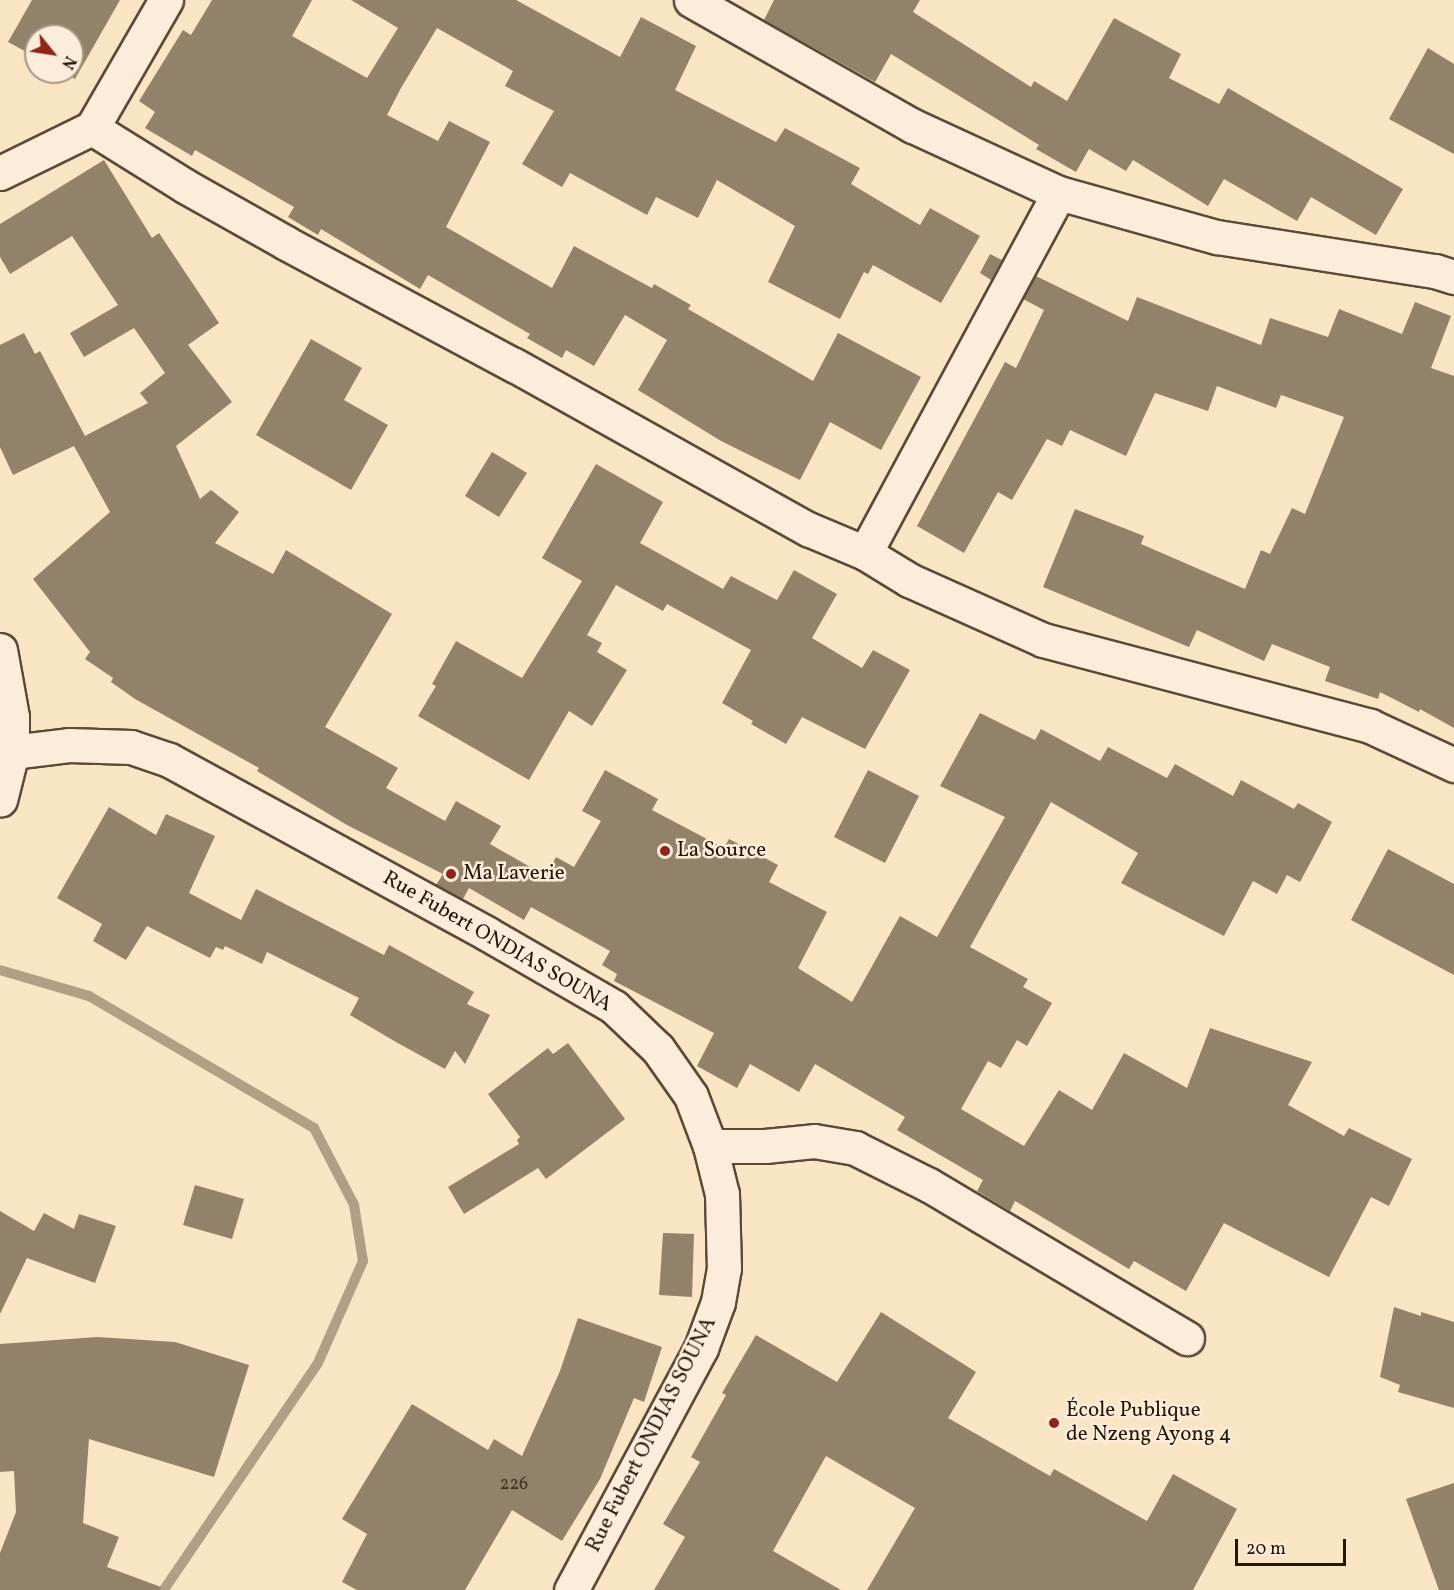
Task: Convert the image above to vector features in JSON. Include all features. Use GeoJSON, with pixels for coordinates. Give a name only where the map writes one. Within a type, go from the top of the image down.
{"type":"FeatureCollection","features":[{"type":"Feature","properties":{"kind":"street"},"geometry":{"type":"LineString","coordinates":[[0,173],[92,128],[166,0]]}},
{"type":"Feature","properties":{"kind":"street"},"geometry":{"type":"LineString","coordinates":[[691,0],[903,121],[1059,193],[1217,237],[1435,271],[1454,276]]}},
{"type":"Feature","properties":{"kind":"street"},"geometry":{"type":"LineString","coordinates":[[92,128],[185,186],[286,243],[504,360],[808,529],[865,553],[909,580],[1043,640],[1370,726],[1454,765]]}},
{"type":"Feature","properties":{"kind":"street"},"geometry":{"type":"LineString","coordinates":[[865,553],[1059,193]]}},
{"type":"Feature","properties":{"kind":"street"},"geometry":{"type":"LineString","coordinates":[[0,650],[12,717],[12,752],[0,800]]}},
{"type":"Feature","properties":{"kind":"street","name":"Rue Fubert ONDIAS SOUNA"},"geometry":{"type":"LineString","coordinates":[[12,752],[69,746],[131,747],[169,760],[486,933],[614,1007],[658,1048],[684,1086],[710,1146],[722,1194],[724,1268],[718,1302],[701,1348],[571,1590]]}},
{"type":"Feature","properties":{"kind":"street"},"geometry":{"type":"LineString","coordinates":[[710,1146],[765,1146],[814,1141],[855,1148],[938,1191],[1187,1338]]}},
{"type":"Feature","properties":{"kind":"building"},"geometry":{"type":"Polygon","coordinates":[[[32,0],[120,0],[84,63],[84,24],[24,24],[24,51],[8,42],[32,0]]]}},
{"type":"Feature","properties":{"kind":"building"},"geometry":{"type":"Polygon","coordinates":[[[212,0],[312,0],[292,36],[367,78],[398,28],[351,0],[516,0],[620,57],[641,17],[696,46],[675,90],[776,142],[785,128],[860,168],[851,184],[920,225],[930,208],[980,236],[941,303],[873,265],[868,274],[864,272],[840,319],[768,282],[795,226],[717,180],[698,218],[656,197],[647,215],[570,173],[562,187],[522,164],[554,111],[505,86],[513,71],[437,28],[387,115],[438,141],[449,121],[490,142],[446,227],[552,288],[574,246],[652,288],[654,284],[691,305],[688,309],[813,381],[838,333],[921,377],[881,450],[830,422],[800,480],[721,441],[638,390],[667,340],[625,315],[594,366],[566,350],[562,358],[527,338],[530,334],[428,275],[420,289],[321,229],[318,235],[288,217],[294,207],[195,150],[192,156],[145,128],[155,112],[139,101],[183,30],[191,35],[212,0]]]}},
{"type":"Feature","properties":{"kind":"building"},"geometry":{"type":"Polygon","coordinates":[[[774,0],[920,0],[913,12],[1031,87],[1034,81],[1067,101],[1114,18],[1181,54],[1169,78],[1219,104],[1228,88],[1403,189],[1376,235],[1311,197],[1297,221],[1224,179],[1208,206],[1133,160],[1126,171],[1089,149],[1076,172],[1036,149],[1039,145],[891,54],[875,82],[764,20],[774,0]]]}},
{"type":"Feature","properties":{"kind":"building"},"geometry":{"type":"Polygon","coordinates":[[[1428,48],[1454,64],[1454,154],[1389,119],[1428,48]]]}},
{"type":"Feature","properties":{"kind":"building"},"geometry":{"type":"Polygon","coordinates":[[[104,160],[152,238],[159,233],[219,323],[188,345],[232,402],[176,446],[200,499],[211,490],[239,512],[215,543],[273,574],[286,550],[392,614],[325,727],[398,768],[386,788],[445,821],[456,801],[501,826],[490,844],[546,876],[556,857],[574,867],[601,821],[582,811],[605,770],[658,799],[652,810],[724,848],[729,839],[778,865],[769,882],[827,912],[798,968],[852,1002],[900,916],[937,937],[1005,817],[940,786],[980,713],[1035,740],[1041,729],[1100,761],[1108,747],[1167,778],[1175,764],[1233,796],[1241,780],[1294,809],[1298,803],[1332,822],[1300,882],[1287,875],[1277,894],[1253,881],[1224,936],[1121,883],[1138,853],[1051,802],[970,947],[1028,979],[1023,987],[1052,1003],[1027,1046],[1017,1040],[1001,1068],[988,1061],[961,1109],[1024,1146],[1059,1090],[1092,1110],[1124,1053],[1187,1088],[1210,1028],[1312,1062],[1288,1105],[1344,1136],[1349,1128],[1412,1159],[1389,1206],[1371,1197],[1329,1277],[1224,1223],[1186,1291],[1134,1261],[1129,1269],[1015,1201],[1010,1211],[977,1191],[983,1180],[897,1130],[905,1117],[815,1064],[799,1092],[750,1064],[737,1088],[697,1066],[714,1033],[614,981],[617,974],[602,965],[610,951],[531,907],[524,920],[469,888],[463,899],[436,885],[443,874],[347,825],[257,771],[259,768],[135,699],[111,682],[113,678],[85,659],[90,652],[33,579],[110,512],[74,446],[13,475],[0,447],[0,345],[24,333],[35,354],[40,351],[85,436],[148,403],[140,393],[165,373],[134,328],[84,357],[70,333],[118,305],[72,236],[10,274],[0,257],[0,224],[104,160]]]}},
{"type":"Feature","properties":{"kind":"building"},"geometry":{"type":"Polygon","coordinates":[[[990,254],[1002,260],[991,280],[980,273],[990,254]]]}},
{"type":"Feature","properties":{"kind":"building"},"geometry":{"type":"Polygon","coordinates":[[[1036,276],[1128,321],[1137,297],[1261,345],[1270,318],[1328,337],[1339,309],[1402,334],[1415,302],[1451,316],[1431,368],[1454,376],[1454,728],[1420,709],[1419,712],[1380,692],[1378,699],[1325,681],[1330,667],[1272,644],[1264,661],[1197,630],[1189,647],[1043,587],[1075,509],[1144,536],[1141,544],[1245,589],[1261,550],[1270,554],[1292,508],[1305,514],[1344,417],[1281,395],[1276,408],[1217,386],[1208,411],[1155,393],[1126,456],[1070,430],[1062,446],[1047,439],[1012,500],[998,492],[964,553],[917,526],[1005,362],[1016,368],[1044,310],[1023,299],[1036,276]]]}},
{"type":"Feature","properties":{"kind":"building"},"geometry":{"type":"Polygon","coordinates":[[[311,339],[362,368],[344,400],[388,425],[351,490],[256,435],[311,339]]]}},
{"type":"Feature","properties":{"kind":"building"},"geometry":{"type":"Polygon","coordinates":[[[492,452],[527,473],[499,517],[465,496],[492,452]]]}},
{"type":"Feature","properties":{"kind":"building"},"geometry":{"type":"Polygon","coordinates":[[[596,464],[663,502],[640,543],[723,589],[731,576],[777,600],[794,570],[837,594],[812,638],[862,668],[873,650],[910,670],[865,749],[802,717],[786,744],[751,724],[753,721],[722,703],[751,650],[667,604],[663,611],[616,585],[587,635],[602,643],[597,652],[627,670],[592,726],[569,711],[529,780],[418,716],[436,686],[432,684],[456,641],[522,678],[582,581],[542,558],[596,464]]]}},
{"type":"Feature","properties":{"kind":"building"},"geometry":{"type":"Polygon","coordinates":[[[868,770],[919,796],[885,863],[834,837],[868,770]]]}},
{"type":"Feature","properties":{"kind":"building"},"geometry":{"type":"Polygon","coordinates":[[[109,807],[156,835],[166,814],[215,836],[189,893],[241,920],[256,889],[384,955],[389,945],[474,992],[467,1004],[490,1015],[465,1064],[455,1051],[445,1069],[396,1042],[350,1015],[359,998],[267,952],[262,964],[225,946],[223,950],[216,947],[210,958],[147,926],[126,960],[93,941],[102,924],[57,898],[109,807]]]}},
{"type":"Feature","properties":{"kind":"building"},"geometry":{"type":"Polygon","coordinates":[[[1388,849],[1454,884],[1454,975],[1351,920],[1388,849]]]}},
{"type":"Feature","properties":{"kind":"building"},"geometry":{"type":"Polygon","coordinates":[[[568,1043],[625,1119],[546,1179],[538,1168],[464,1214],[448,1187],[519,1144],[517,1140],[520,1137],[488,1094],[548,1048],[553,1054],[568,1043]]]}},
{"type":"Feature","properties":{"kind":"building"},"geometry":{"type":"Polygon","coordinates":[[[195,1185],[244,1199],[232,1239],[183,1225],[195,1185]]]}},
{"type":"Feature","properties":{"kind":"building"},"geometry":{"type":"Polygon","coordinates":[[[0,1211],[34,1231],[44,1213],[74,1229],[79,1214],[116,1226],[95,1283],[27,1258],[0,1314],[0,1211]]]}},
{"type":"Feature","properties":{"kind":"building"},"geometry":{"type":"Polygon","coordinates":[[[663,1233],[694,1234],[692,1297],[659,1295],[663,1233]]]}},
{"type":"Feature","properties":{"kind":"building"},"geometry":{"type":"Polygon","coordinates":[[[1394,1307],[1421,1316],[1421,1312],[1454,1322],[1454,1408],[1398,1392],[1400,1385],[1380,1377],[1394,1307]]]}},
{"type":"Feature","properties":{"kind":"building"},"geometry":{"type":"Polygon","coordinates":[[[881,1312],[976,1372],[948,1418],[1050,1476],[1054,1469],[1147,1521],[1173,1474],[1237,1509],[1193,1590],[867,1590],[915,1508],[826,1456],[773,1551],[841,1590],[654,1590],[685,1537],[663,1524],[700,1462],[691,1457],[726,1395],[722,1393],[756,1335],[837,1382],[881,1312]]]}},
{"type":"Feature","properties":{"kind":"building"},"geometry":{"type":"Polygon","coordinates":[[[578,1318],[662,1347],[644,1402],[634,1398],[600,1479],[562,1541],[512,1510],[465,1590],[357,1590],[342,1582],[367,1534],[342,1519],[412,1404],[488,1450],[494,1439],[522,1456],[560,1371],[578,1318]]]}},
{"type":"Feature","properties":{"kind":"building"},"geometry":{"type":"Polygon","coordinates":[[[97,1337],[175,1342],[249,1365],[214,1477],[89,1439],[83,1523],[119,1537],[107,1567],[161,1587],[160,1590],[0,1590],[0,1553],[16,1512],[14,1471],[0,1472],[0,1344],[97,1337]]]}},
{"type":"Feature","properties":{"kind":"building"},"geometry":{"type":"Polygon","coordinates":[[[1454,1483],[1454,1590],[1439,1590],[1406,1499],[1454,1483]]]}},
{"type":"Feature","properties":{"kind":"waterway"},"geometry":{"type":"LineString","coordinates":[[0,970],[89,996],[314,1128],[354,1205],[363,1261],[318,1363],[164,1590]]}},
{"type":"Feature","properties":{"kind":"place","name":"La Source"},"geometry":{"type":"Point","coordinates":[665,851]}},
{"type":"Feature","properties":{"kind":"place","name":"Ma Laverie"},"geometry":{"type":"Point","coordinates":[451,874]}},
{"type":"Feature","properties":{"kind":"place","name":"École Publique de Nzeng Ayong 4"},"geometry":{"type":"Point","coordinates":[1054,1423]}}]}
